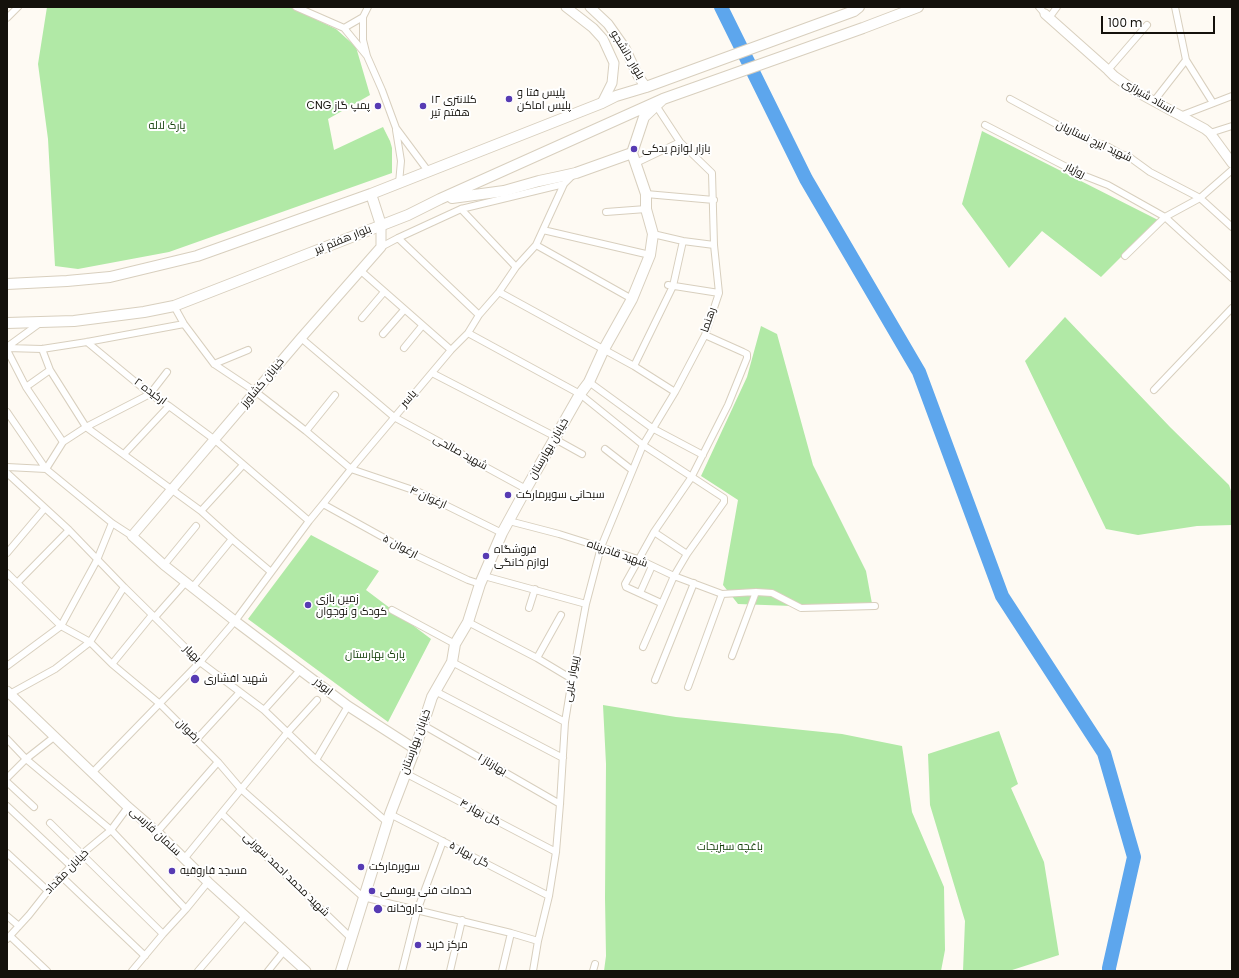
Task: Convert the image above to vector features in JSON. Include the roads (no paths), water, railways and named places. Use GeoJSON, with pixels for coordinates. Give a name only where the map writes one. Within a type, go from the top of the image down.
{"type":"FeatureCollection","features":[{"type":"Feature","properties":{"kind":"main road","name":"بلوار هفتم تیر"},"geometry":{"type":"LineString","coordinates":[[7,322],[38,324],[74,321],[136,313],[174,306],[408,215],[440,199],[663,99],[918,7]]}},
{"type":"Feature","properties":{"kind":"main road"},"geometry":{"type":"LineString","coordinates":[[7,284],[110,277],[197,256],[371,194],[602,103],[616,96],[646,87],[855,8]]}},
{"type":"Feature","properties":{"kind":"main road"},"geometry":{"type":"LineString","coordinates":[[440,199],[504,191],[634,158],[644,117],[663,99]]}},
{"type":"Feature","properties":{"kind":"main road","name":"خیابان بهارستان"},"geometry":{"type":"LineString","coordinates":[[341,971],[350,937],[389,818],[435,691],[452,662],[454,644],[468,622],[482,580],[502,533],[580,394],[589,382],[604,349],[632,299],[650,255],[652,234],[646,209],[646,194],[634,158]]}},
{"type":"Feature","properties":{"kind":"main road"},"geometry":{"type":"LineString","coordinates":[[371,194],[381,225]]}},
{"type":"Feature","properties":{"kind":"street"},"geometry":{"type":"LineString","coordinates":[[7,18],[18,7]]}},
{"type":"Feature","properties":{"kind":"street"},"geometry":{"type":"LineString","coordinates":[[298,7],[344,28],[367,56]]}},
{"type":"Feature","properties":{"kind":"street"},"geometry":{"type":"LineString","coordinates":[[344,28],[362,17],[368,7]]}},
{"type":"Feature","properties":{"kind":"street","name":"بلوار دانشجو"},"geometry":{"type":"LineString","coordinates":[[566,7],[593,28],[602,39],[614,63],[612,83],[602,103]]}},
{"type":"Feature","properties":{"kind":"street","name":"بلوار دانشجو"},"geometry":{"type":"LineString","coordinates":[[590,7],[608,24],[625,48],[638,76],[646,87]]}},
{"type":"Feature","properties":{"kind":"street"},"geometry":{"type":"LineString","coordinates":[[1044,13],[1057,7]]}},
{"type":"Feature","properties":{"kind":"street"},"geometry":{"type":"LineString","coordinates":[[1175,7],[1186,60],[1212,103]]}},
{"type":"Feature","properties":{"kind":"street","name":"استاد شیرازی"},"geometry":{"type":"LineString","coordinates":[[1044,13],[1124,84],[1205,129],[1210,133],[1232,163]]}},
{"type":"Feature","properties":{"kind":"street"},"geometry":{"type":"LineString","coordinates":[[362,17],[363,40],[367,56],[382,90],[396,128],[401,161],[399,183]]}},
{"type":"Feature","properties":{"kind":"street"},"geometry":{"type":"LineString","coordinates":[[1108,70],[1147,25]]}},
{"type":"Feature","properties":{"kind":"street"},"geometry":{"type":"LineString","coordinates":[[1154,101],[1186,60]]}},
{"type":"Feature","properties":{"kind":"street"},"geometry":{"type":"LineString","coordinates":[[1180,116],[1232,96]]}},
{"type":"Feature","properties":{"kind":"street","name":"شهید ایرج نستاریان"},"geometry":{"type":"LineString","coordinates":[[1010,99],[1092,142],[1105,145],[1121,154],[1128,156],[1150,172],[1200,198],[1232,227]]}},
{"type":"Feature","properties":{"kind":"street","name":"رهنما"},"geometry":{"type":"LineString","coordinates":[[652,428],[675,392],[705,335],[719,293],[714,245],[714,200],[712,173],[680,142],[658,110]]}},
{"type":"Feature","properties":{"kind":"street","name":"روژیار"},"geometry":{"type":"LineString","coordinates":[[985,125],[1080,174],[1108,186],[1165,217],[1232,278]]}},
{"type":"Feature","properties":{"kind":"street"},"geometry":{"type":"LineString","coordinates":[[1210,133],[1232,126]]}},
{"type":"Feature","properties":{"kind":"street"},"geometry":{"type":"LineString","coordinates":[[396,128],[428,171]]}},
{"type":"Feature","properties":{"kind":"street"},"geometry":{"type":"LineString","coordinates":[[634,158],[680,142]]}},
{"type":"Feature","properties":{"kind":"street"},"geometry":{"type":"LineString","coordinates":[[1125,256],[1165,217],[1200,198],[1232,170]]}},
{"type":"Feature","properties":{"kind":"street","name":"یاسر"},"geometry":{"type":"LineString","coordinates":[[93,772],[200,662],[234,621],[309,521],[351,469],[451,350],[468,333],[479,315],[499,292],[516,267],[536,245],[564,184],[576,173]]}},
{"type":"Feature","properties":{"kind":"street"},"geometry":{"type":"LineString","coordinates":[[381,225],[381,247],[461,209],[564,184]]}},
{"type":"Feature","properties":{"kind":"street"},"geometry":{"type":"LineString","coordinates":[[646,194],[714,200]]}},
{"type":"Feature","properties":{"kind":"street"},"geometry":{"type":"LineString","coordinates":[[461,209],[516,267]]}},
{"type":"Feature","properties":{"kind":"street"},"geometry":{"type":"LineString","coordinates":[[606,212],[646,209]]}},
{"type":"Feature","properties":{"kind":"street"},"geometry":{"type":"LineString","coordinates":[[543,230],[650,255]]}},
{"type":"Feature","properties":{"kind":"street"},"geometry":{"type":"LineString","coordinates":[[652,234],[683,241],[714,245]]}},
{"type":"Feature","properties":{"kind":"street"},"geometry":{"type":"LineString","coordinates":[[398,238],[479,315]]}},
{"type":"Feature","properties":{"kind":"street"},"geometry":{"type":"LineString","coordinates":[[634,366],[671,285],[683,241]]}},
{"type":"Feature","properties":{"kind":"street"},"geometry":{"type":"LineString","coordinates":[[536,245],[632,299]]}},
{"type":"Feature","properties":{"kind":"street","name":"خیابان کشاورز"},"geometry":{"type":"LineString","coordinates":[[132,536],[301,338],[381,247]]}},
{"type":"Feature","properties":{"kind":"street"},"geometry":{"type":"LineString","coordinates":[[361,271],[451,350]]}},
{"type":"Feature","properties":{"kind":"street"},"geometry":{"type":"LineString","coordinates":[[671,285],[719,293]]}},
{"type":"Feature","properties":{"kind":"street"},"geometry":{"type":"LineString","coordinates":[[362,318],[384,292]]}},
{"type":"Feature","properties":{"kind":"street"},"geometry":{"type":"LineString","coordinates":[[499,292],[634,366],[675,392]]}},
{"type":"Feature","properties":{"kind":"street"},"geometry":{"type":"LineString","coordinates":[[174,306],[184,324],[214,364],[256,392],[351,469]]}},
{"type":"Feature","properties":{"kind":"street"},"geometry":{"type":"LineString","coordinates":[[1154,390],[1232,308]]}},
{"type":"Feature","properties":{"kind":"street"},"geometry":{"type":"LineString","coordinates":[[384,334],[404,310]]}},
{"type":"Feature","properties":{"kind":"street"},"geometry":{"type":"LineString","coordinates":[[7,328],[38,324]]}},
{"type":"Feature","properties":{"kind":"street"},"geometry":{"type":"LineString","coordinates":[[7,348],[38,324]]}},
{"type":"Feature","properties":{"kind":"street"},"geometry":{"type":"LineString","coordinates":[[7,348],[42,349],[184,324]]}},
{"type":"Feature","properties":{"kind":"street"},"geometry":{"type":"LineString","coordinates":[[404,348],[422,326]]}},
{"type":"Feature","properties":{"kind":"street"},"geometry":{"type":"LineString","coordinates":[[468,333],[580,394],[643,445],[691,478],[724,498],[724,502],[687,554],[674,576],[643,647]]}},
{"type":"Feature","properties":{"kind":"street"},"geometry":{"type":"LineString","coordinates":[[661,603],[625,586],[638,559],[654,532],[691,478],[728,405],[747,358],[747,354],[705,335]]}},
{"type":"Feature","properties":{"kind":"street","name":"شهید صالحی"},"geometry":{"type":"LineString","coordinates":[[301,338],[394,417],[526,489]]}},
{"type":"Feature","properties":{"kind":"street","name":"ارکیده ۲"},"geometry":{"type":"LineString","coordinates":[[87,342],[150,394],[215,440],[309,521]]}},
{"type":"Feature","properties":{"kind":"street"},"geometry":{"type":"LineString","coordinates":[[7,348],[26,386],[62,442]]}},
{"type":"Feature","properties":{"kind":"street"},"geometry":{"type":"LineString","coordinates":[[42,349],[50,370],[86,427],[201,511],[271,572]]}},
{"type":"Feature","properties":{"kind":"street"},"geometry":{"type":"LineString","coordinates":[[214,364],[248,350]]}},
{"type":"Feature","properties":{"kind":"street"},"geometry":{"type":"LineString","coordinates":[[26,386],[50,370]]}},
{"type":"Feature","properties":{"kind":"street"},"geometry":{"type":"LineString","coordinates":[[46,469],[62,442],[86,427],[150,394],[167,372]]}},
{"type":"Feature","properties":{"kind":"street"},"geometry":{"type":"LineString","coordinates":[[432,374],[556,438],[582,454]]}},
{"type":"Feature","properties":{"kind":"street"},"geometry":{"type":"LineString","coordinates":[[589,382],[652,428],[703,455]]}},
{"type":"Feature","properties":{"kind":"street"},"geometry":{"type":"LineString","coordinates":[[306,431],[335,395]]}},
{"type":"Feature","properties":{"kind":"street"},"geometry":{"type":"LineString","coordinates":[[124,454],[169,406]]}},
{"type":"Feature","properties":{"kind":"street"},"geometry":{"type":"LineString","coordinates":[[7,412],[46,469],[112,523],[132,536]]}},
{"type":"Feature","properties":{"kind":"street","name":"ریبوار غربی"},"geometry":{"type":"LineString","coordinates":[[534,971],[538,941],[556,852],[565,722],[586,604],[601,547],[632,470],[652,428]]}},
{"type":"Feature","properties":{"kind":"street"},"geometry":{"type":"LineString","coordinates":[[605,449],[632,470]]}},
{"type":"Feature","properties":{"kind":"street"},"geometry":{"type":"LineString","coordinates":[[201,511],[243,465]]}},
{"type":"Feature","properties":{"kind":"street"},"geometry":{"type":"LineString","coordinates":[[7,467],[46,469]]}},
{"type":"Feature","properties":{"kind":"street","name":"ارغوان ۴"},"geometry":{"type":"LineString","coordinates":[[351,469],[419,492],[502,533]]}},
{"type":"Feature","properties":{"kind":"street","name":"بهیار"},"geometry":{"type":"LineString","coordinates":[[7,473],[69,530],[97,560],[200,662],[264,710],[316,760],[389,818]]}},
{"type":"Feature","properties":{"kind":"street","name":"ارغوان ۵"},"geometry":{"type":"LineString","coordinates":[[324,504],[415,555],[468,580],[482,580],[535,589],[586,604]]}},
{"type":"Feature","properties":{"kind":"street"},"geometry":{"type":"LineString","coordinates":[[7,554],[45,508]]}},
{"type":"Feature","properties":{"kind":"street","name":"شهید قادرپناه"},"geometry":{"type":"LineString","coordinates":[[509,521],[638,559],[674,576],[722,594]]}},
{"type":"Feature","properties":{"kind":"street"},"geometry":{"type":"LineString","coordinates":[[7,666],[61,626],[97,560],[112,523]]}},
{"type":"Feature","properties":{"kind":"street"},"geometry":{"type":"LineString","coordinates":[[164,566],[196,526]]}},
{"type":"Feature","properties":{"kind":"street"},"geometry":{"type":"LineString","coordinates":[[17,583],[69,530]]}},
{"type":"Feature","properties":{"kind":"street"},"geometry":{"type":"LineString","coordinates":[[654,532],[687,554]]}},
{"type":"Feature","properties":{"kind":"street","name":"ابوذر"},"geometry":{"type":"LineString","coordinates":[[132,536],[164,566],[234,621],[301,669],[348,706],[415,749]]}},
{"type":"Feature","properties":{"kind":"street"},"geometry":{"type":"LineString","coordinates":[[112,664],[154,616],[189,585],[232,539]]}},
{"type":"Feature","properties":{"kind":"street"},"geometry":{"type":"LineString","coordinates":[[640,593],[652,566]]}},
{"type":"Feature","properties":{"kind":"street","name":"رضوان"},"geometry":{"type":"LineString","coordinates":[[7,573],[61,626],[90,642],[112,664],[160,704],[218,762],[241,789],[363,897]]}},
{"type":"Feature","properties":{"kind":"street"},"geometry":{"type":"LineString","coordinates":[[655,680],[694,583]]}},
{"type":"Feature","properties":{"kind":"street"},"geometry":{"type":"LineString","coordinates":[[8,694],[55,670],[90,642],[124,587]]}},
{"type":"Feature","properties":{"kind":"street"},"geometry":{"type":"LineString","coordinates":[[529,608],[535,589]]}},
{"type":"Feature","properties":{"kind":"street"},"geometry":{"type":"LineString","coordinates":[[732,656],[756,592]]}},
{"type":"Feature","properties":{"kind":"street"},"geometry":{"type":"LineString","coordinates":[[688,687],[722,594],[756,592],[772,594],[802,608],[875,606]]}},
{"type":"Feature","properties":{"kind":"street"},"geometry":{"type":"LineString","coordinates":[[392,610],[454,644]]}},
{"type":"Feature","properties":{"kind":"street"},"geometry":{"type":"LineString","coordinates":[[537,658],[561,615]]}},
{"type":"Feature","properties":{"kind":"street"},"geometry":{"type":"LineString","coordinates":[[468,622],[537,658],[572,679]]}},
{"type":"Feature","properties":{"kind":"street"},"geometry":{"type":"LineString","coordinates":[[452,662],[565,722]]}},
{"type":"Feature","properties":{"kind":"street"},"geometry":{"type":"LineString","coordinates":[[264,710],[301,669]]}},
{"type":"Feature","properties":{"kind":"street"},"geometry":{"type":"LineString","coordinates":[[435,691],[563,758]]}},
{"type":"Feature","properties":{"kind":"street"},"geometry":{"type":"LineString","coordinates":[[196,740],[240,692]]}},
{"type":"Feature","properties":{"kind":"street","name":"سلمان فارسی"},"geometry":{"type":"LineString","coordinates":[[8,694],[93,772],[128,807],[157,832],[208,882],[306,971]]}},
{"type":"Feature","properties":{"kind":"street"},"geometry":{"type":"LineString","coordinates":[[184,859],[287,732],[317,700]]}},
{"type":"Feature","properties":{"kind":"street"},"geometry":{"type":"LineString","coordinates":[[316,760],[348,706]]}},
{"type":"Feature","properties":{"kind":"street","name":"بهارناز ۱"},"geometry":{"type":"LineString","coordinates":[[423,725],[560,804]]}},
{"type":"Feature","properties":{"kind":"street"},"geometry":{"type":"LineString","coordinates":[[7,778],[26,759],[54,737]]}},
{"type":"Feature","properties":{"kind":"street"},"geometry":{"type":"LineString","coordinates":[[7,739],[26,759],[111,830],[186,909]]}},
{"type":"Feature","properties":{"kind":"street"},"geometry":{"type":"LineString","coordinates":[[157,832],[218,762]]}},
{"type":"Feature","properties":{"kind":"street","name":"گل بهار ۴"},"geometry":{"type":"LineString","coordinates":[[405,773],[556,852]]}},
{"type":"Feature","properties":{"kind":"street"},"geometry":{"type":"LineString","coordinates":[[7,782],[34,807]]}},
{"type":"Feature","properties":{"kind":"street"},"geometry":{"type":"LineString","coordinates":[[7,806],[71,866]]}},
{"type":"Feature","properties":{"kind":"street","name":"خیابان مقداد"},"geometry":{"type":"LineString","coordinates":[[9,938],[61,876],[82,854],[111,830],[128,807]]}},
{"type":"Feature","properties":{"kind":"street","name":"شهید محمد احمد سورنی"},"geometry":{"type":"LineString","coordinates":[[222,814],[350,937]]}},
{"type":"Feature","properties":{"kind":"street","name":"گل بهار ۵"},"geometry":{"type":"LineString","coordinates":[[389,818],[443,841],[548,896]]}},
{"type":"Feature","properties":{"kind":"street"},"geometry":{"type":"LineString","coordinates":[[50,823],[162,934]]}},
{"type":"Feature","properties":{"kind":"street"},"geometry":{"type":"LineString","coordinates":[[402,971],[417,911],[443,841]]}},
{"type":"Feature","properties":{"kind":"street"},"geometry":{"type":"LineString","coordinates":[[7,853],[48,891]]}},
{"type":"Feature","properties":{"kind":"street"},"geometry":{"type":"LineString","coordinates":[[61,876],[145,956]]}},
{"type":"Feature","properties":{"kind":"street"},"geometry":{"type":"LineString","coordinates":[[132,971],[162,934],[186,909],[208,882]]}},
{"type":"Feature","properties":{"kind":"street"},"geometry":{"type":"LineString","coordinates":[[363,897],[417,911],[462,920],[538,941]]}},
{"type":"Feature","properties":{"kind":"street"},"geometry":{"type":"LineString","coordinates":[[7,916],[19,926]]}},
{"type":"Feature","properties":{"kind":"street"},"geometry":{"type":"LineString","coordinates":[[198,971],[245,916]]}},
{"type":"Feature","properties":{"kind":"street"},"geometry":{"type":"LineString","coordinates":[[450,971],[462,920]]}},
{"type":"Feature","properties":{"kind":"street"},"geometry":{"type":"LineString","coordinates":[[502,971],[511,933]]}},
{"type":"Feature","properties":{"kind":"street"},"geometry":{"type":"LineString","coordinates":[[9,938],[47,971]]}},
{"type":"Feature","properties":{"kind":"street"},"geometry":{"type":"LineString","coordinates":[[268,971],[284,951]]}},
{"type":"Feature","properties":{"kind":"street"},"geometry":{"type":"LineString","coordinates":[[593,971],[595,964]]}},
{"type":"Feature","properties":{"kind":"waterway"},"geometry":{"type":"LineString","coordinates":[[721,7],[806,179],[919,372],[1002,596],[1104,753],[1134,857],[1109,971]]}},
{"type":"Feature","properties":{"kind":"place","name":"پلیس فتا و پلیس اماکن"},"geometry":{"type":"Point","coordinates":[509,99]}},
{"type":"Feature","properties":{"kind":"place","name":"CNG پمپ گاز"},"geometry":{"type":"Point","coordinates":[378,106]}},
{"type":"Feature","properties":{"kind":"place","name":"کلانتری ۱۲ هفتم تیر"},"geometry":{"type":"Point","coordinates":[423,106]}},
{"type":"Feature","properties":{"kind":"place","name":"بازار لوازم یدکی"},"geometry":{"type":"Point","coordinates":[634,149]}},
{"type":"Feature","properties":{"kind":"place","name":"سبحانی سوپرمارکت"},"geometry":{"type":"Point","coordinates":[508,495]}},
{"type":"Feature","properties":{"kind":"place","name":"فروشگاه لوازم خانگی"},"geometry":{"type":"Point","coordinates":[486,556]}},
{"type":"Feature","properties":{"kind":"place","name":"زمین بازی کودک و نوجوان"},"geometry":{"type":"Point","coordinates":[308,605]}},
{"type":"Feature","properties":{"kind":"place","name":"شهید افشاری"},"geometry":{"type":"Point","coordinates":[195,679]}},
{"type":"Feature","properties":{"kind":"place","name":"سوپرمارکت"},"geometry":{"type":"Point","coordinates":[361,867]}},
{"type":"Feature","properties":{"kind":"place","name":"مسجد فاروقیه"},"geometry":{"type":"Point","coordinates":[172,871]}},
{"type":"Feature","properties":{"kind":"place","name":"خدمات فنی یوسفی"},"geometry":{"type":"Point","coordinates":[372,891]}},
{"type":"Feature","properties":{"kind":"place","name":"داروخانه"},"geometry":{"type":"Point","coordinates":[378,909]}},
{"type":"Feature","properties":{"kind":"place","name":"مرکز خرید"},"geometry":{"type":"Point","coordinates":[418,945]}},
{"type":"Feature","properties":{"kind":"park label","name":"پارک لاله"},"geometry":{"type":"Point","coordinates":[167,126]}},
{"type":"Feature","properties":{"kind":"park label","name":"پارک بهارستان"},"geometry":{"type":"Point","coordinates":[375,655]}},
{"type":"Feature","properties":{"kind":"park label","name":"باغچه سبزیجات"},"geometry":{"type":"Point","coordinates":[730,847]}}]}
